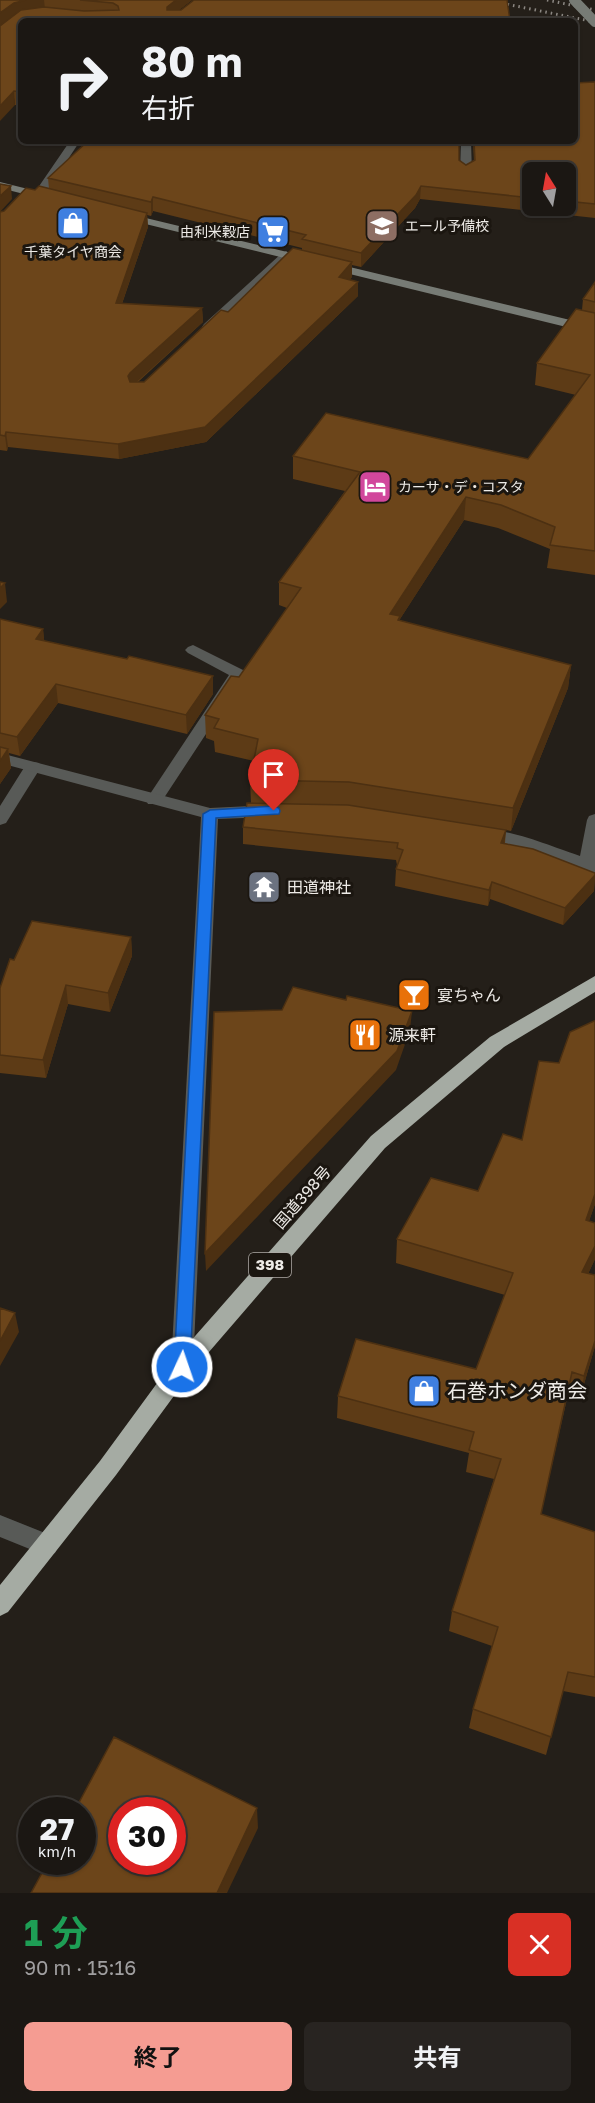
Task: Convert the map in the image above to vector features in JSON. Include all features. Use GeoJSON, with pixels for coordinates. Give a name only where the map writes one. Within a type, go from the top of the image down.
{"type":"FeatureCollection","features":[{"type":"Feature","properties":{"kind":"highway","name":"国道398号"},"geometry":{"type":"LineString","coordinates":[[0,1604],[108,1468],[182,1367],[378,1142],[497,1042],[595,983]]}},
{"type":"Feature","properties":{"kind":"street"},"geometry":{"type":"LineString","coordinates":[[574,0],[595,22]]}},
{"type":"Feature","properties":{"kind":"street"},"geometry":{"type":"LineString","coordinates":[[30,196],[73,144]]}},
{"type":"Feature","properties":{"kind":"street"},"geometry":{"type":"LineString","coordinates":[[466,144],[466,174]]}},
{"type":"Feature","properties":{"kind":"street"},"geometry":{"type":"LineString","coordinates":[[0,185],[30,196],[62,200]]}},
{"type":"Feature","properties":{"kind":"street"},"geometry":{"type":"LineString","coordinates":[[117,214],[595,330]]}},
{"type":"Feature","properties":{"kind":"street"},"geometry":{"type":"LineString","coordinates":[[199,336],[286,255]]}},
{"type":"Feature","properties":{"kind":"street"},"geometry":{"type":"LineString","coordinates":[[154,800],[238,673],[193,650]]}},
{"type":"Feature","properties":{"kind":"street"},"geometry":{"type":"LineString","coordinates":[[0,758],[210,814],[285,811]]}},
{"type":"Feature","properties":{"kind":"street"},"geometry":{"type":"LineString","coordinates":[[0,819],[33,767]]}},
{"type":"Feature","properties":{"kind":"street"},"geometry":{"type":"LineString","coordinates":[[182,1367],[210,814]]}},
{"type":"Feature","properties":{"kind":"street"},"geometry":{"type":"LineString","coordinates":[[469,833],[514,840],[591,867],[595,820]]}},
{"type":"Feature","properties":{"kind":"street"},"geometry":{"type":"LineString","coordinates":[[0,1526],[47,1545]]}},
{"type":"Feature","properties":{"kind":"building"},"geometry":{"type":"Polygon","coordinates":[[[0,0],[26,0],[14,3],[0,13],[0,0]]]}},
{"type":"Feature","properties":{"kind":"building"},"geometry":{"type":"Polygon","coordinates":[[[80,0],[176,0],[167,7],[167,10],[181,10],[194,0],[507,0],[510,18],[18,18],[18,92],[14,91],[0,106],[0,26],[21,10],[44,7],[84,11],[119,10],[118,6],[113,3],[80,0]]]}},
{"type":"Feature","properties":{"kind":"building"},"geometry":{"type":"Polygon","coordinates":[[[595,82],[595,204],[576,202],[576,162],[522,162],[522,197],[421,186],[416,195],[361,253],[302,239],[306,235],[153,197],[151,202],[48,178],[85,144],[459,144],[459,160],[466,165],[475,160],[474,144],[578,144],[578,83],[595,82]]]}},
{"type":"Feature","properties":{"kind":"building"},"geometry":{"type":"Polygon","coordinates":[[[0,184],[11,186],[0,196],[0,184]]]}},
{"type":"Feature","properties":{"kind":"building"},"geometry":{"type":"Polygon","coordinates":[[[39,186],[147,213],[116,303],[202,308],[130,373],[128,376],[130,382],[144,382],[221,310],[228,312],[293,248],[352,262],[339,277],[358,282],[205,427],[118,444],[6,432],[5,436],[0,435],[0,212],[4,211],[26,188],[35,190],[39,186]]]}},
{"type":"Feature","properties":{"kind":"building"},"geometry":{"type":"Polygon","coordinates":[[[595,282],[595,302],[583,299],[595,282]]]}},
{"type":"Feature","properties":{"kind":"building"},"geometry":{"type":"Polygon","coordinates":[[[576,309],[595,313],[595,551],[550,545],[555,527],[501,505],[466,497],[390,614],[400,616],[398,620],[571,665],[513,808],[349,782],[250,780],[258,739],[214,728],[219,719],[205,715],[231,676],[239,677],[301,588],[279,582],[360,472],[293,456],[326,413],[528,459],[590,375],[537,363],[576,309]]]}},
{"type":"Feature","properties":{"kind":"building"},"geometry":{"type":"Polygon","coordinates":[[[0,619],[43,629],[36,639],[127,659],[129,656],[213,676],[186,715],[56,684],[17,737],[0,733],[0,619]]]}},
{"type":"Feature","properties":{"kind":"building"},"geometry":{"type":"Polygon","coordinates":[[[0,747],[8,749],[0,761],[0,747]]]}},
{"type":"Feature","properties":{"kind":"building"},"geometry":{"type":"Polygon","coordinates":[[[247,803],[348,805],[506,830],[501,843],[533,849],[595,873],[595,875],[565,908],[492,882],[489,890],[396,869],[403,850],[397,848],[398,843],[243,827],[247,803]]]}},
{"type":"Feature","properties":{"kind":"building"},"geometry":{"type":"Polygon","coordinates":[[[32,921],[131,937],[108,993],[66,985],[43,1060],[0,1055],[0,988],[10,959],[14,960],[32,921]]]}},
{"type":"Feature","properties":{"kind":"building"},"geometry":{"type":"Polygon","coordinates":[[[293,987],[346,1000],[347,996],[412,1011],[397,1051],[205,1253],[214,1012],[282,1010],[293,987]]]}},
{"type":"Feature","properties":{"kind":"building"},"geometry":{"type":"Polygon","coordinates":[[[595,1021],[595,1194],[586,1220],[595,1223],[595,1246],[582,1272],[595,1275],[595,1341],[584,1376],[572,1372],[541,1514],[595,1532],[595,1677],[568,1672],[551,1737],[473,1709],[498,1627],[452,1611],[501,1459],[469,1450],[474,1432],[338,1396],[356,1339],[476,1369],[513,1273],[397,1239],[431,1178],[478,1191],[503,1134],[522,1140],[539,1061],[559,1063],[570,1032],[595,1021]]]}},
{"type":"Feature","properties":{"kind":"building"},"geometry":{"type":"Polygon","coordinates":[[[0,1308],[15,1313],[0,1341],[0,1308]]]}},
{"type":"Feature","properties":{"kind":"building"},"geometry":{"type":"Polygon","coordinates":[[[114,1737],[257,1808],[217,1893],[31,1893],[41,1875],[96,1875],[96,1797],[82,1797],[114,1737]]]}},
{"type":"Feature","properties":{"kind":"railway"},"geometry":{"type":"LineString","coordinates":[[486,0],[575,18]]}},
{"type":"Feature","properties":{"kind":"railway"},"geometry":{"type":"LineString","coordinates":[[547,0],[595,10]]}},
{"type":"Feature","properties":{"kind":"railway"},"geometry":{"type":"LineString","coordinates":[[578,19],[595,22]]}},
{"type":"Feature","properties":{"kind":"place","name":"千葉タイヤ商会"},"geometry":{"type":"Point","coordinates":[73,223]}},
{"type":"Feature","properties":{"kind":"place","name":"エール予備校"},"geometry":{"type":"Point","coordinates":[382,226]}},
{"type":"Feature","properties":{"kind":"place","name":"由利米穀店"},"geometry":{"type":"Point","coordinates":[273,232]}},
{"type":"Feature","properties":{"kind":"place","name":"カーサ・デ・コスタ"},"geometry":{"type":"Point","coordinates":[375,487]}},
{"type":"Feature","properties":{"kind":"place","name":"田道神社"},"geometry":{"type":"Point","coordinates":[264,887]}},
{"type":"Feature","properties":{"kind":"place","name":"宴ちゃん"},"geometry":{"type":"Point","coordinates":[414,995]}},
{"type":"Feature","properties":{"kind":"place","name":"源来軒"},"geometry":{"type":"Point","coordinates":[365,1035]}},
{"type":"Feature","properties":{"kind":"place","name":"石巻ホンダ商会"},"geometry":{"type":"Point","coordinates":[424,1391]}},
{"type":"Feature","properties":{"kind":"route"},"geometry":{"type":"LineString","coordinates":[[182,1367],[210,814],[274,811]]}}]}
